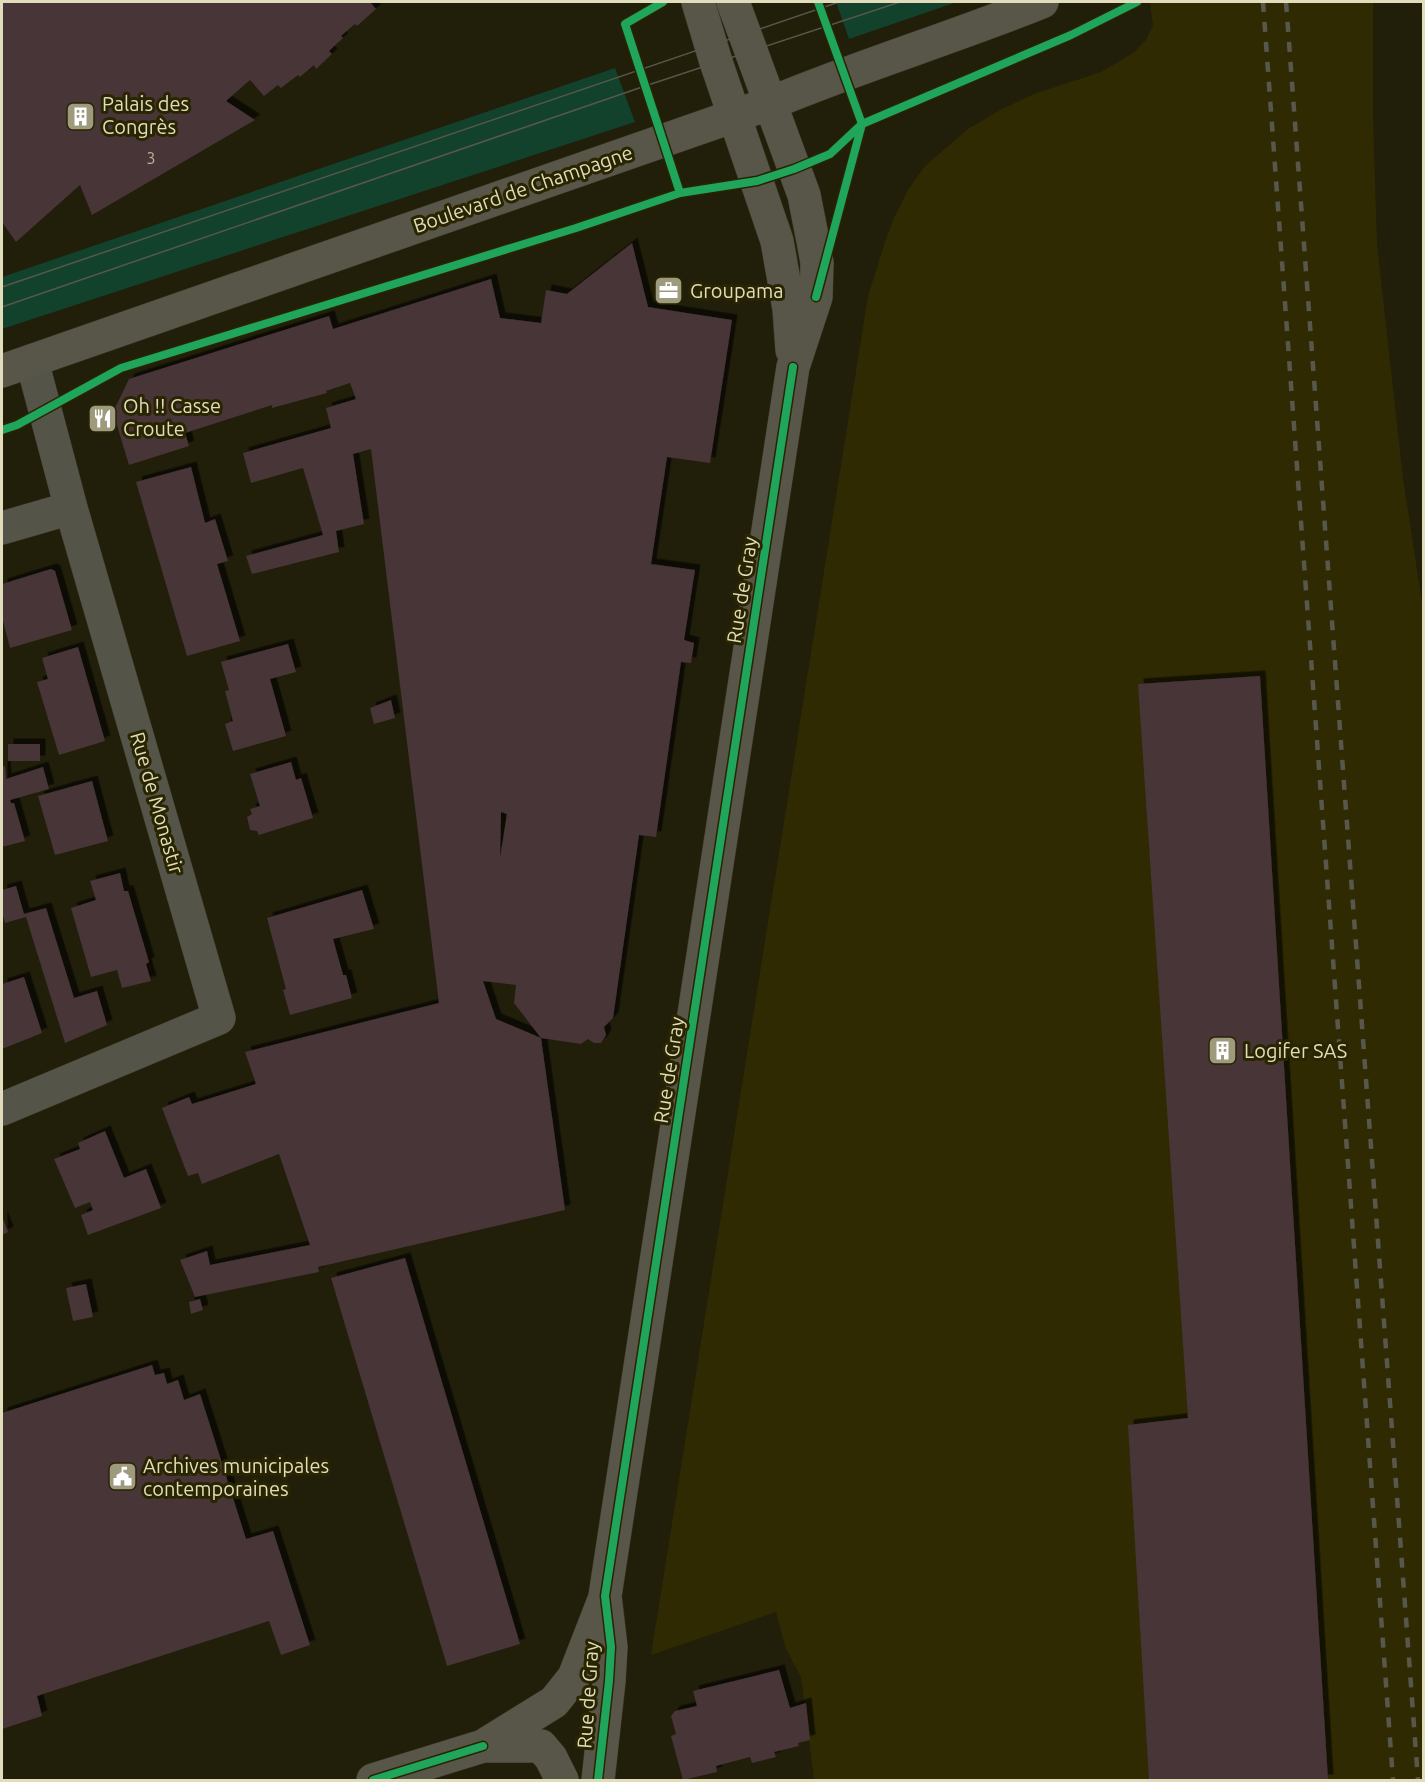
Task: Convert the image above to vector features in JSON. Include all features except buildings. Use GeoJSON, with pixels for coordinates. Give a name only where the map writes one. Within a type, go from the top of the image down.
{"type":"FeatureCollection","features":[{"type":"Feature","properties":{"kind":"main road","name":"Rue de Gray"},"geometry":{"type":"LineString","coordinates":[[698,2],[777,241],[789,309],[793,367]]}},
{"type":"Feature","properties":{"kind":"main road","name":"Rue de Gray"},"geometry":{"type":"LineString","coordinates":[[598,1780],[611,1647],[605,1596],[793,367],[816,297],[817,263],[804,195],[733,2]]}},
{"type":"Feature","properties":{"kind":"main road","name":"Boulevard de Champagne"},"geometry":{"type":"LineString","coordinates":[[17,366],[771,103],[1042,2]]}},
{"type":"Feature","properties":{"kind":"main road"},"geometry":{"type":"LineString","coordinates":[[373,1780],[483,1746],[554,1702],[574,1677],[605,1596]]}},
{"type":"Feature","properties":{"kind":"main road"},"geometry":{"type":"LineString","coordinates":[[483,1746],[541,1746],[551,1758],[562,1780]]}},
{"type":"Feature","properties":{"kind":"street","name":"Rue de Monastir"},"geometry":{"type":"LineString","coordinates":[[2,1109],[219,1018],[71,508],[17,366]]}},
{"type":"Feature","properties":{"kind":"street"},"geometry":{"type":"LineString","coordinates":[[2,528],[71,508]]}},
{"type":"Feature","properties":{"kind":"shaded area"},"geometry":{"type":"Polygon","coordinates":[[[1150,2],[1373,2],[1373,115],[1377,244],[1403,478],[1424,616],[1423,1780],[814,1780],[801,1677],[786,1649],[776,1612],[651,1655],[868,296],[894,218],[908,190],[924,167],[968,129],[1000,110],[1034,94],[1101,72],[1133,53],[1146,40],[1153,25],[1150,2]]]}},
{"type":"Feature","properties":{"kind":"green space"},"geometry":{"type":"Polygon","coordinates":[[[836,2],[957,2],[849,39],[836,2]]]}},
{"type":"Feature","properties":{"kind":"green space"},"geometry":{"type":"Polygon","coordinates":[[[615,68],[635,122],[2,329],[2,277],[615,68]]]}},
{"type":"Feature","properties":{"kind":"tram line"},"geometry":{"type":"LineString","coordinates":[[2,287],[839,2]]}},
{"type":"Feature","properties":{"kind":"tram line"},"geometry":{"type":"LineString","coordinates":[[2,307],[645,86],[900,2]]}},
{"type":"Feature","properties":{"kind":"railway"},"geometry":{"type":"LineString","coordinates":[[1263,2],[1393,1780]]}},
{"type":"Feature","properties":{"kind":"railway"},"geometry":{"type":"LineString","coordinates":[[1286,2],[1418,1780]]}},
{"type":"Feature","properties":{"kind":"cycle path"},"geometry":{"type":"LineString","coordinates":[[663,2],[625,24],[680,193]]}},
{"type":"Feature","properties":{"kind":"cycle path"},"geometry":{"type":"LineString","coordinates":[[816,297],[862,124],[818,2]]}},
{"type":"Feature","properties":{"kind":"cycle path"},"geometry":{"type":"LineString","coordinates":[[2,430],[17,425],[121,368],[576,228],[680,193],[757,181],[794,169],[830,154],[862,124],[1071,35],[1137,2]]}},
{"type":"Feature","properties":{"kind":"cycle path"},"geometry":{"type":"LineString","coordinates":[[598,1780],[611,1647],[605,1596],[793,367]]}},
{"type":"Feature","properties":{"kind":"cycle path"},"geometry":{"type":"LineString","coordinates":[[373,1780],[483,1746]]}},
{"type":"Feature","properties":{"kind":"place","name":"Palais des Congrès"},"geometry":{"type":"Point","coordinates":[81,116]}},
{"type":"Feature","properties":{"kind":"place","name":"Groupama"},"geometry":{"type":"Point","coordinates":[669,291]}},
{"type":"Feature","properties":{"kind":"place","name":"Oh !! Casse Croute"},"geometry":{"type":"Point","coordinates":[102,418]}},
{"type":"Feature","properties":{"kind":"place","name":"Logifer SAS"},"geometry":{"type":"Point","coordinates":[1223,1051]}},
{"type":"Feature","properties":{"kind":"place","name":"Archives municipales contemporaines"},"geometry":{"type":"Point","coordinates":[122,1477]}}]}
